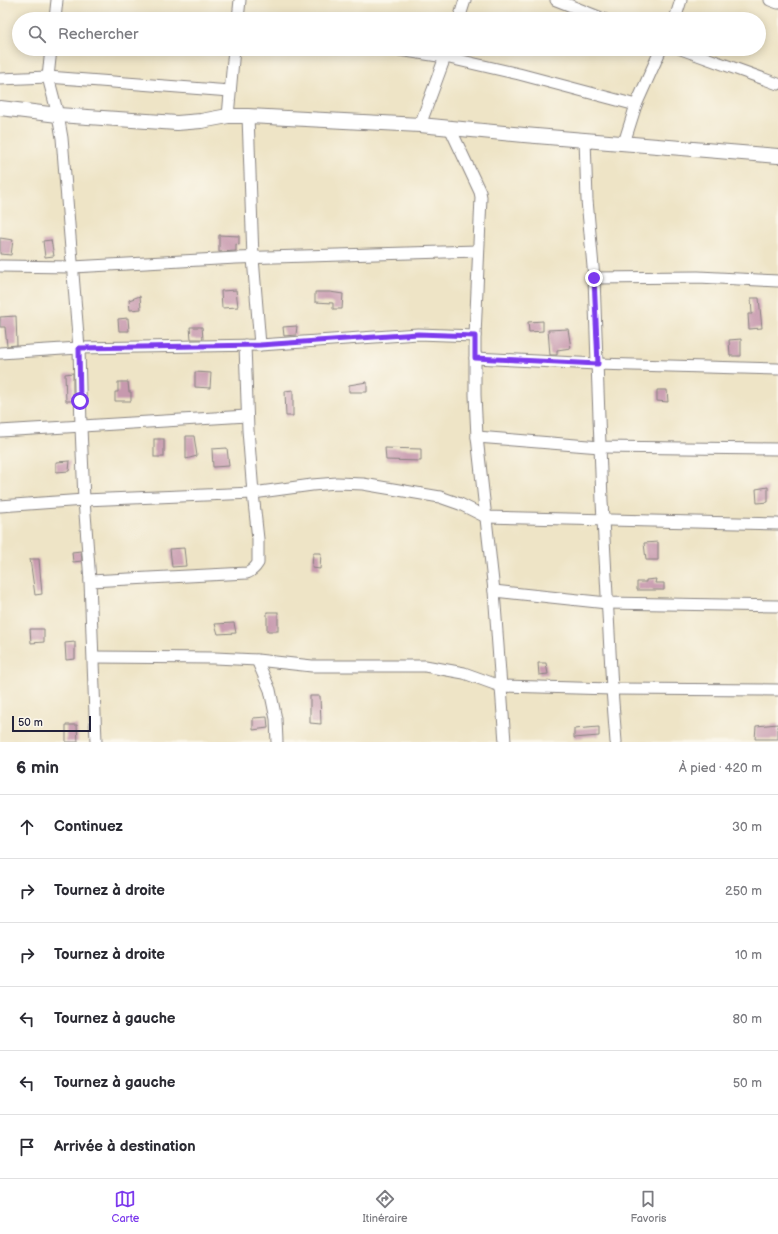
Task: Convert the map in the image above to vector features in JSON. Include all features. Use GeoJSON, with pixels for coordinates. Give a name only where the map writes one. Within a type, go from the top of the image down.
{"type":"FeatureCollection","features":[{"type":"Feature","properties":{"kind":"street"},"geometry":{"type":"LineString","coordinates":[[56,12],[57,0]]}},
{"type":"Feature","properties":{"kind":"street"},"geometry":{"type":"LineString","coordinates":[[239,12],[240,0]]}},
{"type":"Feature","properties":{"kind":"street"},"geometry":{"type":"LineString","coordinates":[[461,12],[465,0]]}},
{"type":"Feature","properties":{"kind":"street"},"geometry":{"type":"LineString","coordinates":[[556,0],[586,12]]}},
{"type":"Feature","properties":{"kind":"street"},"geometry":{"type":"LineString","coordinates":[[677,12],[681,0]]}},
{"type":"Feature","properties":{"kind":"street"},"geometry":{"type":"LineString","coordinates":[[770,0],[778,3]]}},
{"type":"Feature","properties":{"kind":"street"},"geometry":{"type":"LineString","coordinates":[[51,56],[48,77],[58,115],[62,138],[74,267],[79,348],[84,500],[94,657],[96,742]]}},
{"type":"Feature","properties":{"kind":"street"},"geometry":{"type":"LineString","coordinates":[[228,116],[233,56]]}},
{"type":"Feature","properties":{"kind":"street"},"geometry":{"type":"LineString","coordinates":[[420,125],[446,56]]}},
{"type":"Feature","properties":{"kind":"street"},"geometry":{"type":"LineString","coordinates":[[457,56],[636,105]]}},
{"type":"Feature","properties":{"kind":"street"},"geometry":{"type":"LineString","coordinates":[[624,143],[636,105],[658,56]]}},
{"type":"Feature","properties":{"kind":"street"},"geometry":{"type":"LineString","coordinates":[[700,56],[778,84]]}},
{"type":"Feature","properties":{"kind":"street"},"geometry":{"type":"LineString","coordinates":[[0,79],[48,77],[230,91]]}},
{"type":"Feature","properties":{"kind":"street"},"geometry":{"type":"LineString","coordinates":[[0,108],[58,115],[177,123],[201,121],[228,116],[248,116],[420,125],[778,156]]}},
{"type":"Feature","properties":{"kind":"street"},"geometry":{"type":"LineString","coordinates":[[248,116],[253,258],[260,345]]}},
{"type":"Feature","properties":{"kind":"street"},"geometry":{"type":"LineString","coordinates":[[450,128],[480,194],[475,336],[475,395],[477,437],[494,591],[505,742]]}},
{"type":"Feature","properties":{"kind":"street"},"geometry":{"type":"LineString","coordinates":[[585,139],[587,200],[594,278],[603,520],[616,742]]}},
{"type":"Feature","properties":{"kind":"street"},"geometry":{"type":"LineString","coordinates":[[0,266],[74,267],[253,258],[478,251]]}},
{"type":"Feature","properties":{"kind":"street"},"geometry":{"type":"LineString","coordinates":[[594,278],[698,277],[778,281]]}},
{"type":"Feature","properties":{"kind":"street"},"geometry":{"type":"LineString","coordinates":[[0,353],[79,348],[260,345],[418,334],[475,336]]}},
{"type":"Feature","properties":{"kind":"street"},"geometry":{"type":"LineString","coordinates":[[90,581],[247,573],[252,571],[258,563],[258,538],[252,493],[247,416],[245,345]]}},
{"type":"Feature","properties":{"kind":"street"},"geometry":{"type":"LineString","coordinates":[[475,358],[598,364],[778,369]]}},
{"type":"Feature","properties":{"kind":"street"},"geometry":{"type":"LineString","coordinates":[[0,431],[247,416]]}},
{"type":"Feature","properties":{"kind":"street"},"geometry":{"type":"LineString","coordinates":[[477,437],[600,447],[778,449]]}},
{"type":"Feature","properties":{"kind":"street"},"geometry":{"type":"LineString","coordinates":[[0,506],[84,500],[252,493],[337,483],[363,484],[440,497],[460,504],[486,517],[778,524]]}},
{"type":"Feature","properties":{"kind":"street"},"geometry":{"type":"LineString","coordinates":[[494,591],[607,603],[778,606]]}},
{"type":"Feature","properties":{"kind":"street"},"geometry":{"type":"LineString","coordinates":[[94,657],[215,658],[257,660],[312,666],[425,666],[464,673],[500,686],[612,689],[778,690]]}},
{"type":"Feature","properties":{"kind":"street"},"geometry":{"type":"LineString","coordinates":[[257,660],[270,690],[276,719],[278,742]]}},
{"type":"Feature","properties":{"kind":"building"},"geometry":{"type":"Polygon","coordinates":[[[219,235],[239,236],[239,245],[236,244],[236,251],[219,252],[219,235]]]}},
{"type":"Feature","properties":{"kind":"building"},"geometry":{"type":"Polygon","coordinates":[[[0,238],[13,240],[11,255],[0,254],[0,238]]]}},
{"type":"Feature","properties":{"kind":"building"},"geometry":{"type":"Polygon","coordinates":[[[51,240],[54,256],[45,257],[43,241],[51,240]]]}},
{"type":"Feature","properties":{"kind":"building"},"geometry":{"type":"Polygon","coordinates":[[[236,290],[238,307],[222,308],[221,291],[236,290]]]}},
{"type":"Feature","properties":{"kind":"building"},"geometry":{"type":"Polygon","coordinates":[[[315,292],[343,294],[342,309],[333,309],[333,303],[315,302],[315,292]]]}},
{"type":"Feature","properties":{"kind":"building"},"geometry":{"type":"Polygon","coordinates":[[[140,296],[141,309],[130,310],[129,300],[140,296]]]}},
{"type":"Feature","properties":{"kind":"building"},"geometry":{"type":"Polygon","coordinates":[[[751,298],[759,298],[762,328],[749,329],[748,314],[752,314],[751,298]]]}},
{"type":"Feature","properties":{"kind":"building"},"geometry":{"type":"Polygon","coordinates":[[[16,316],[17,345],[7,346],[5,327],[0,327],[0,317],[16,316]]]}},
{"type":"Feature","properties":{"kind":"building"},"geometry":{"type":"Polygon","coordinates":[[[128,318],[129,331],[119,331],[118,319],[128,318]]]}},
{"type":"Feature","properties":{"kind":"building"},"geometry":{"type":"Polygon","coordinates":[[[543,321],[543,331],[529,332],[528,322],[543,321]]]}},
{"type":"Feature","properties":{"kind":"building"},"geometry":{"type":"Polygon","coordinates":[[[297,326],[296,335],[284,336],[283,327],[297,326]]]}},
{"type":"Feature","properties":{"kind":"building"},"geometry":{"type":"Polygon","coordinates":[[[190,327],[202,327],[203,339],[191,339],[190,327]]]}},
{"type":"Feature","properties":{"kind":"building"},"geometry":{"type":"Polygon","coordinates":[[[568,329],[571,348],[557,350],[557,355],[550,355],[548,330],[568,329]]]}},
{"type":"Feature","properties":{"kind":"building"},"geometry":{"type":"Polygon","coordinates":[[[741,339],[741,356],[730,356],[729,340],[741,339]]]}},
{"type":"Feature","properties":{"kind":"building"},"geometry":{"type":"Polygon","coordinates":[[[195,372],[211,373],[210,388],[195,387],[195,372]]]}},
{"type":"Feature","properties":{"kind":"building"},"geometry":{"type":"Polygon","coordinates":[[[73,373],[73,401],[66,401],[65,374],[73,373]]]}},
{"type":"Feature","properties":{"kind":"building"},"geometry":{"type":"Polygon","coordinates":[[[118,382],[128,382],[129,392],[131,392],[131,401],[115,401],[115,392],[118,392],[118,382]]]}},
{"type":"Feature","properties":{"kind":"building"},"geometry":{"type":"Polygon","coordinates":[[[367,382],[367,392],[349,392],[349,385],[367,382]]]}},
{"type":"Feature","properties":{"kind":"building"},"geometry":{"type":"Polygon","coordinates":[[[293,390],[293,416],[286,416],[285,391],[293,390]]]}},
{"type":"Feature","properties":{"kind":"building"},"geometry":{"type":"Polygon","coordinates":[[[657,390],[667,390],[668,402],[657,401],[657,390]]]}},
{"type":"Feature","properties":{"kind":"building"},"geometry":{"type":"Polygon","coordinates":[[[186,436],[194,436],[197,456],[186,459],[186,436]]]}},
{"type":"Feature","properties":{"kind":"building"},"geometry":{"type":"Polygon","coordinates":[[[154,439],[164,439],[164,457],[154,457],[154,439]]]}},
{"type":"Feature","properties":{"kind":"building"},"geometry":{"type":"Polygon","coordinates":[[[227,448],[229,466],[213,467],[212,449],[227,448]]]}},
{"type":"Feature","properties":{"kind":"building"},"geometry":{"type":"Polygon","coordinates":[[[385,448],[421,449],[421,461],[386,460],[385,448]]]}},
{"type":"Feature","properties":{"kind":"building"},"geometry":{"type":"Polygon","coordinates":[[[70,461],[69,471],[56,472],[56,462],[70,461]]]}},
{"type":"Feature","properties":{"kind":"building"},"geometry":{"type":"Polygon","coordinates":[[[768,487],[768,502],[757,503],[756,489],[768,487]]]}},
{"type":"Feature","properties":{"kind":"building"},"geometry":{"type":"Polygon","coordinates":[[[658,542],[658,560],[646,560],[644,543],[658,542]]]}},
{"type":"Feature","properties":{"kind":"building"},"geometry":{"type":"Polygon","coordinates":[[[184,548],[186,566],[172,567],[170,549],[184,548]]]}},
{"type":"Feature","properties":{"kind":"building"},"geometry":{"type":"Polygon","coordinates":[[[81,551],[82,561],[73,562],[72,552],[81,551]]]}},
{"type":"Feature","properties":{"kind":"building"},"geometry":{"type":"Polygon","coordinates":[[[313,553],[321,553],[320,569],[312,568],[313,553]]]}},
{"type":"Feature","properties":{"kind":"building"},"geometry":{"type":"Polygon","coordinates":[[[30,559],[39,559],[42,594],[35,595],[30,559]]]}},
{"type":"Feature","properties":{"kind":"building"},"geometry":{"type":"Polygon","coordinates":[[[656,579],[655,583],[664,583],[664,590],[637,590],[637,582],[646,582],[646,580],[656,579]]]}},
{"type":"Feature","properties":{"kind":"building"},"geometry":{"type":"Polygon","coordinates":[[[267,612],[278,612],[278,631],[267,631],[267,612]]]}},
{"type":"Feature","properties":{"kind":"building"},"geometry":{"type":"Polygon","coordinates":[[[234,623],[236,633],[218,634],[215,624],[234,623]]]}},
{"type":"Feature","properties":{"kind":"building"},"geometry":{"type":"Polygon","coordinates":[[[30,629],[44,629],[44,642],[31,643],[30,629]]]}},
{"type":"Feature","properties":{"kind":"building"},"geometry":{"type":"Polygon","coordinates":[[[75,642],[75,659],[66,660],[65,643],[75,642]]]}},
{"type":"Feature","properties":{"kind":"building"},"geometry":{"type":"Polygon","coordinates":[[[538,663],[546,663],[548,674],[539,675],[538,663]]]}},
{"type":"Feature","properties":{"kind":"building"},"geometry":{"type":"Polygon","coordinates":[[[310,696],[320,696],[321,724],[310,723],[310,696]]]}},
{"type":"Feature","properties":{"kind":"building"},"geometry":{"type":"Polygon","coordinates":[[[267,717],[268,728],[253,730],[253,718],[267,717]]]}},
{"type":"Feature","properties":{"kind":"building"},"geometry":{"type":"Polygon","coordinates":[[[778,724],[778,739],[755,739],[756,726],[778,724]]]}},
{"type":"Feature","properties":{"kind":"building"},"geometry":{"type":"Polygon","coordinates":[[[66,725],[77,725],[78,742],[66,742],[66,725]]]}},
{"type":"Feature","properties":{"kind":"building"},"geometry":{"type":"Polygon","coordinates":[[[599,727],[599,736],[574,738],[574,729],[599,727]]]}},
{"type":"Feature","properties":{"kind":"route"},"geometry":{"type":"LineString","coordinates":[[80,401],[79,348],[260,345],[418,334],[475,336],[475,358],[598,364],[594,278]]}}]}
